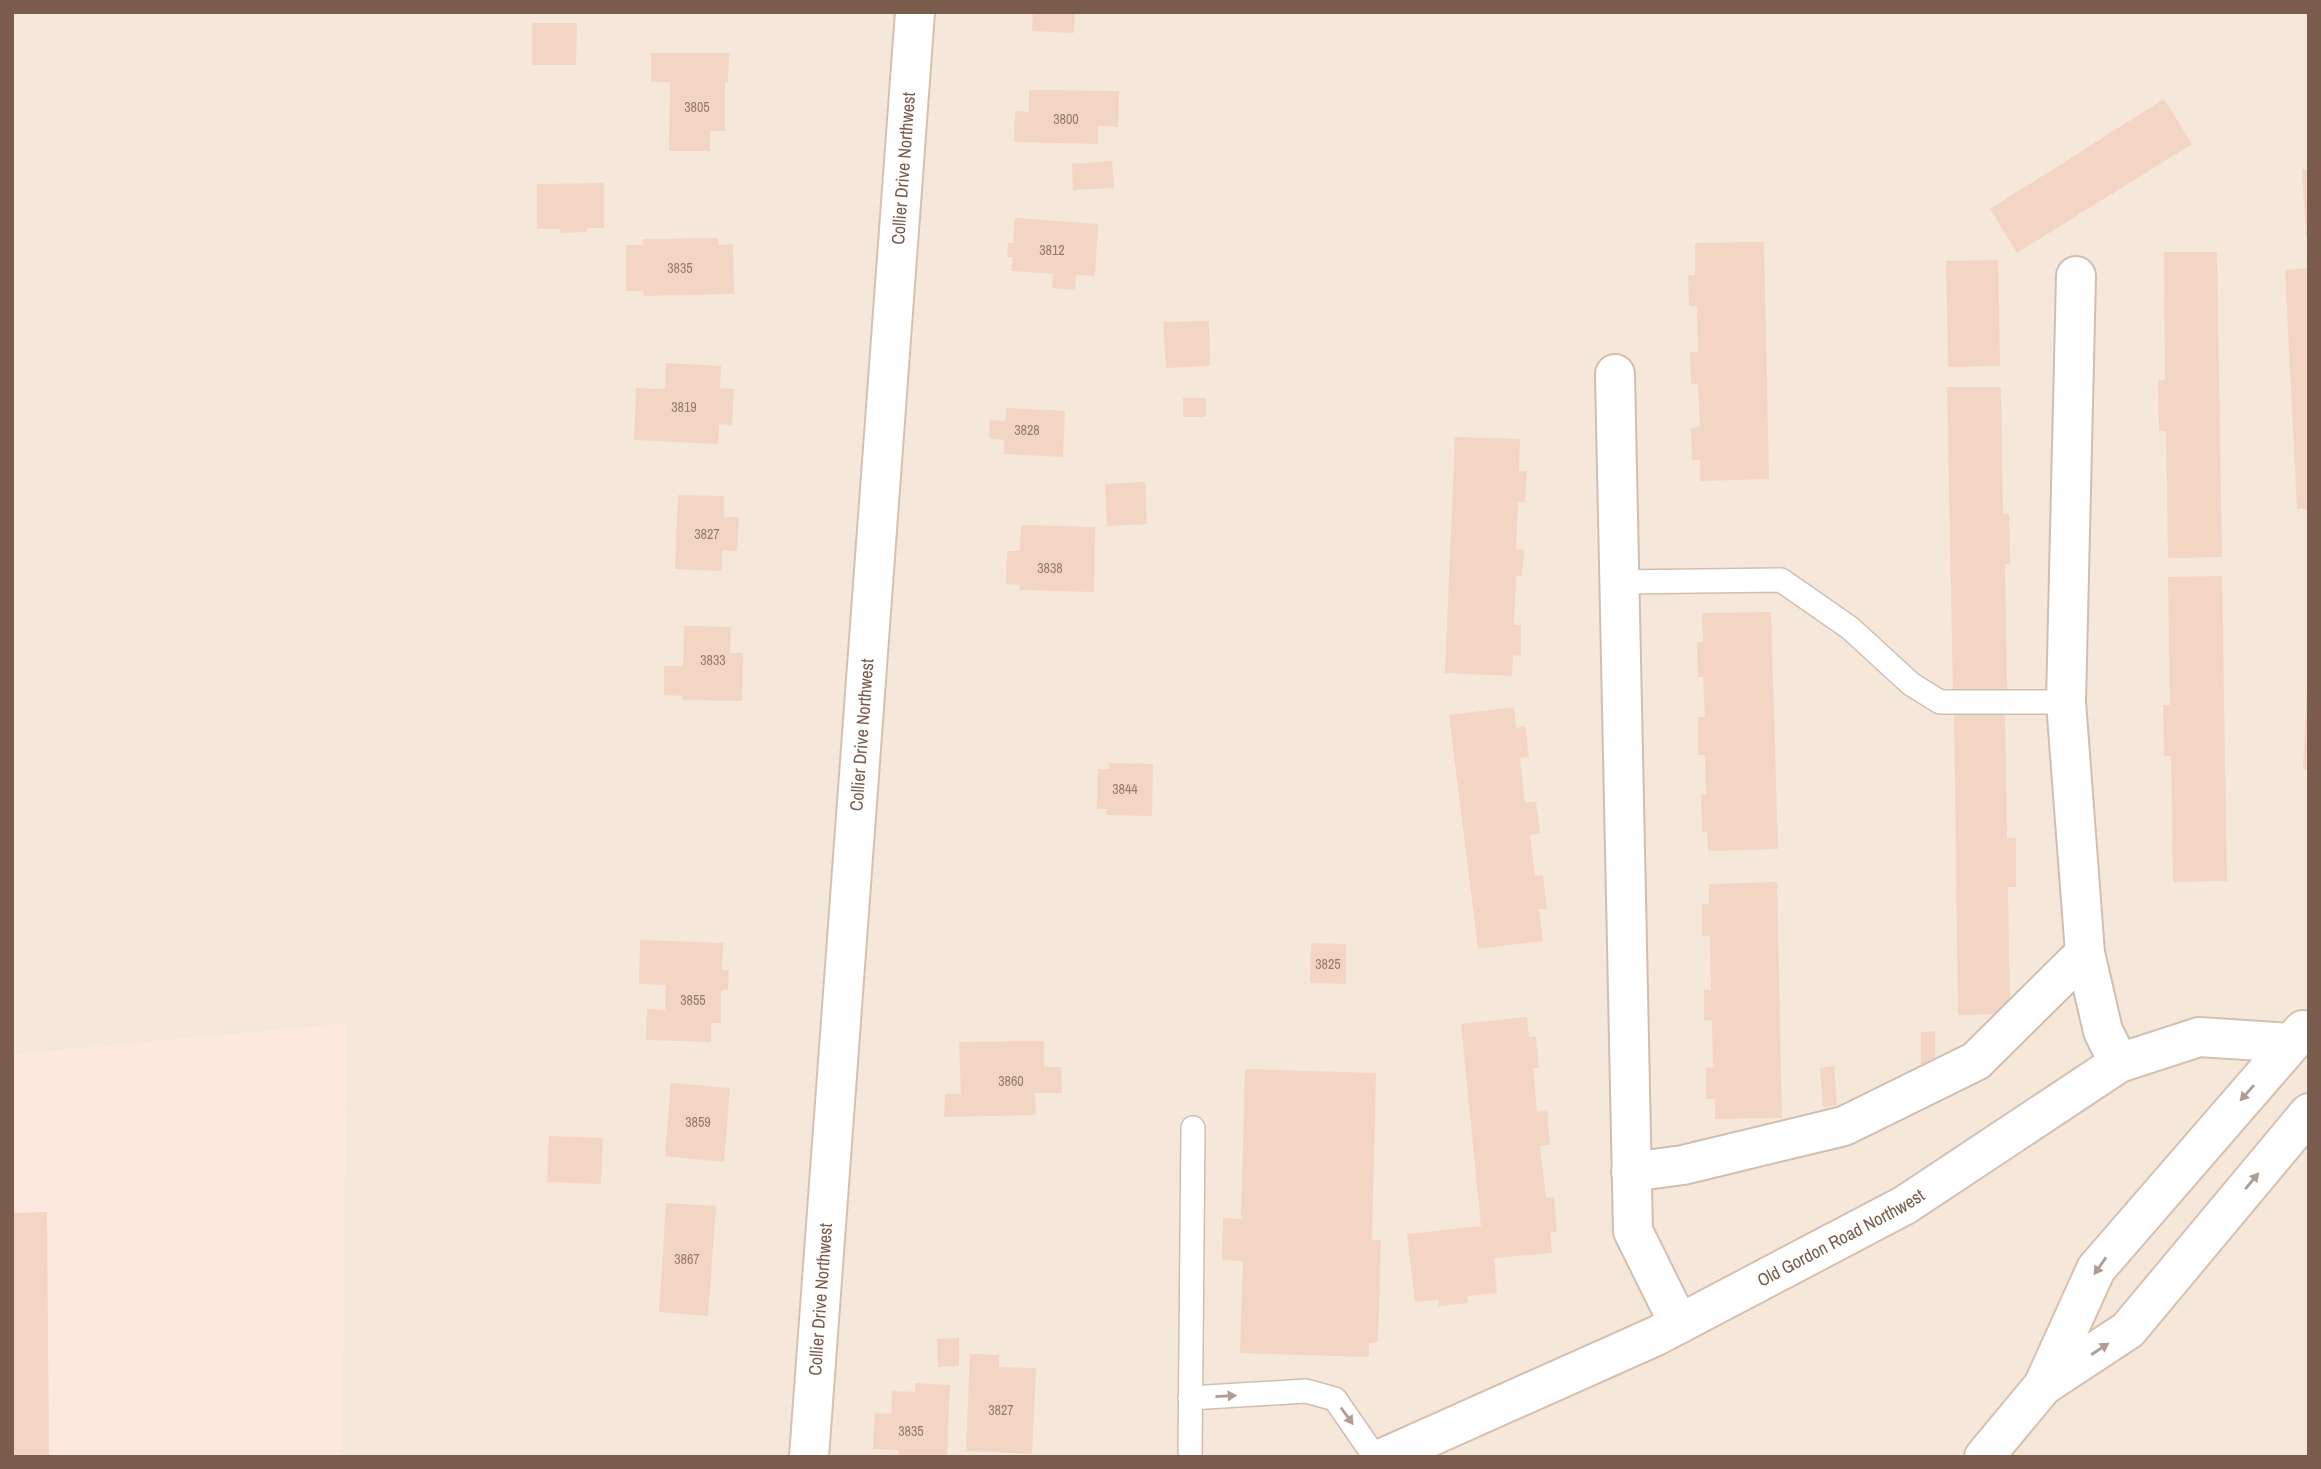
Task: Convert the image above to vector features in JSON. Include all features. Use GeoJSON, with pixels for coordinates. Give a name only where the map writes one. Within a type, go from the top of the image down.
{"type":"FeatureCollection","features":[{"type":"Feature","properties":{"kind":"main road","name":"Collier Drive Northwest"},"geometry":{"type":"LineString","coordinates":[[809,1457],[915,12]]}},
{"type":"Feature","properties":{"kind":"main road"},"geometry":{"type":"LineString","coordinates":[[2076,275],[2066,702],[2085,953],[2104,1031],[2119,1063]]}},
{"type":"Feature","properties":{"kind":"main road"},"geometry":{"type":"LineString","coordinates":[[1615,374],[1633,1231],[1679,1324]]}},
{"type":"Feature","properties":{"kind":"main road"},"geometry":{"type":"LineString","coordinates":[[1631,1172],[1683,1165],[1844,1126],[1976,1061],[2085,953]]}},
{"type":"Feature","properties":{"kind":"main road"},"geometry":{"type":"LineString","coordinates":[[1984,1457],[2043,1386],[2096,1269],[2300,1033]]}},
{"type":"Feature","properties":{"kind":"main road","name":"Old Gordon Road Northwest"},"geometry":{"type":"LineString","coordinates":[[1385,1457],[1679,1324],[1905,1205],[2119,1063],[2199,1037],[2300,1033]]}},
{"type":"Feature","properties":{"kind":"main road"},"geometry":{"type":"LineString","coordinates":[[2043,1386],[2128,1331],[2309,1113]]}},
{"type":"Feature","properties":{"kind":"lane"},"geometry":{"type":"LineString","coordinates":[[1620,582],[1781,580],[1850,628],[1910,684],[1940,702],[2066,702]]}},
{"type":"Feature","properties":{"kind":"lane"},"geometry":{"type":"LineString","coordinates":[[1190,1457],[1193,1128]]}},
{"type":"Feature","properties":{"kind":"lane"},"geometry":{"type":"LineString","coordinates":[[1190,1398],[1306,1391],[1335,1399],[1375,1457]]}},
{"type":"Feature","properties":{"kind":"shaded area"},"geometry":{"type":"Polygon","coordinates":[[[12,12],[2309,12],[2309,1457],[341,1457],[346,1024],[12,1055],[12,12]]]}},
{"type":"Feature","properties":{"kind":"shaded area"},"geometry":{"type":"Polygon","coordinates":[[[346,1024],[341,1457],[12,1457],[12,1055],[346,1024]]]}},
{"type":"Feature","properties":{"kind":"building"},"geometry":{"type":"Polygon","coordinates":[[[1033,12],[1075,12],[1074,33],[1032,31],[1033,12]]]}},
{"type":"Feature","properties":{"kind":"building"},"geometry":{"type":"Polygon","coordinates":[[[532,23],[577,23],[576,65],[532,65],[532,23]]]}},
{"type":"Feature","properties":{"kind":"building"},"geometry":{"type":"Polygon","coordinates":[[[651,53],[729,53],[728,82],[725,82],[725,131],[710,131],[710,151],[669,151],[670,82],[651,82],[651,53]]]}},
{"type":"Feature","properties":{"kind":"building"},"geometry":{"type":"Polygon","coordinates":[[[1029,90],[1119,91],[1118,127],[1098,126],[1098,144],[1014,142],[1015,111],[1029,112],[1029,90]]]}},
{"type":"Feature","properties":{"kind":"building"},"geometry":{"type":"Polygon","coordinates":[[[2164,99],[2192,144],[2017,253],[1990,209],[2164,99]]]}},
{"type":"Feature","properties":{"kind":"building"},"geometry":{"type":"Polygon","coordinates":[[[1112,161],[1114,188],[1073,190],[1072,164],[1112,161]]]}},
{"type":"Feature","properties":{"kind":"building"},"geometry":{"type":"Polygon","coordinates":[[[2302,169],[2309,169],[2309,237],[2306,237],[2302,169]]]}},
{"type":"Feature","properties":{"kind":"building"},"geometry":{"type":"Polygon","coordinates":[[[604,183],[604,228],[560,233],[560,229],[537,229],[537,184],[604,183]]]}},
{"type":"Feature","properties":{"kind":"building"},"geometry":{"type":"Polygon","coordinates":[[[1015,218],[1098,224],[1095,276],[1076,275],[1075,290],[1052,288],[1053,274],[1011,271],[1013,257],[1007,257],[1008,243],[1013,243],[1015,218]]]}},
{"type":"Feature","properties":{"kind":"building"},"geometry":{"type":"Polygon","coordinates":[[[718,238],[718,245],[733,244],[734,294],[644,296],[643,291],[626,291],[626,245],[643,245],[643,239],[718,238]]]}},
{"type":"Feature","properties":{"kind":"building"},"geometry":{"type":"Polygon","coordinates":[[[1764,242],[1769,479],[1700,481],[1700,460],[1692,460],[1691,428],[1700,427],[1698,384],[1691,384],[1690,352],[1698,352],[1697,306],[1689,306],[1688,275],[1695,275],[1695,243],[1764,242]]]}},
{"type":"Feature","properties":{"kind":"building"},"geometry":{"type":"Polygon","coordinates":[[[2164,252],[2217,252],[2222,557],[2168,558],[2166,431],[2159,431],[2158,380],[2165,380],[2164,252]]]}},
{"type":"Feature","properties":{"kind":"building"},"geometry":{"type":"Polygon","coordinates":[[[1998,260],[2000,366],[1948,367],[1946,261],[1998,260]]]}},
{"type":"Feature","properties":{"kind":"building"},"geometry":{"type":"Polygon","coordinates":[[[2309,268],[2309,509],[2297,509],[2285,270],[2309,268]]]}},
{"type":"Feature","properties":{"kind":"building"},"geometry":{"type":"Polygon","coordinates":[[[1209,321],[1210,366],[1166,368],[1163,322],[1209,321]]]}},
{"type":"Feature","properties":{"kind":"building"},"geometry":{"type":"Polygon","coordinates":[[[666,363],[721,366],[720,388],[734,389],[732,425],[719,424],[718,444],[634,440],[636,388],[665,389],[666,363]]]}},
{"type":"Feature","properties":{"kind":"building"},"geometry":{"type":"Polygon","coordinates":[[[1947,387],[2001,387],[2003,514],[2009,514],[2010,564],[2005,564],[2007,691],[1953,692],[1947,387]]]}},
{"type":"Feature","properties":{"kind":"building"},"geometry":{"type":"Polygon","coordinates":[[[1183,398],[1206,398],[1206,417],[1183,417],[1183,398]]]}},
{"type":"Feature","properties":{"kind":"building"},"geometry":{"type":"Polygon","coordinates":[[[1006,408],[1065,411],[1063,457],[1004,454],[1004,440],[989,439],[990,420],[1005,421],[1006,408]]]}},
{"type":"Feature","properties":{"kind":"building"},"geometry":{"type":"Polygon","coordinates":[[[1455,437],[1520,439],[1519,471],[1527,471],[1525,502],[1518,502],[1516,549],[1524,550],[1522,576],[1516,576],[1514,625],[1521,625],[1521,656],[1513,655],[1512,676],[1445,673],[1455,437]]]}},
{"type":"Feature","properties":{"kind":"building"},"geometry":{"type":"Polygon","coordinates":[[[1145,482],[1147,524],[1107,526],[1105,484],[1145,482]]]}},
{"type":"Feature","properties":{"kind":"building"},"geometry":{"type":"Polygon","coordinates":[[[678,495],[724,496],[724,517],[739,517],[737,551],[722,550],[722,571],[675,569],[678,495]]]}},
{"type":"Feature","properties":{"kind":"building"},"geometry":{"type":"Polygon","coordinates":[[[1021,525],[1095,527],[1094,592],[1019,590],[1020,585],[1006,584],[1007,551],[1020,551],[1021,525]]]}},
{"type":"Feature","properties":{"kind":"building"},"geometry":{"type":"Polygon","coordinates":[[[2222,576],[2227,881],[2173,882],[2171,756],[2164,756],[2163,705],[2170,705],[2168,577],[2222,576]]]}},
{"type":"Feature","properties":{"kind":"building"},"geometry":{"type":"Polygon","coordinates":[[[1771,612],[1778,849],[1708,851],[1707,832],[1702,832],[1701,794],[1706,794],[1705,755],[1698,755],[1698,717],[1705,717],[1703,677],[1698,677],[1697,642],[1703,642],[1702,613],[1771,612]]]}},
{"type":"Feature","properties":{"kind":"building"},"geometry":{"type":"Polygon","coordinates":[[[684,626],[731,627],[730,653],[743,653],[742,701],[682,700],[682,696],[664,695],[664,666],[683,666],[684,626]]]}},
{"type":"Feature","properties":{"kind":"building"},"geometry":{"type":"Polygon","coordinates":[[[2307,684],[2309,769],[2303,769],[2307,684]]]}},
{"type":"Feature","properties":{"kind":"building"},"geometry":{"type":"Polygon","coordinates":[[[1514,707],[1516,728],[1525,726],[1529,757],[1520,758],[1525,803],[1536,802],[1540,833],[1530,835],[1535,876],[1543,875],[1547,909],[1539,909],[1543,941],[1478,949],[1449,715],[1514,707]]]}},
{"type":"Feature","properties":{"kind":"building"},"geometry":{"type":"Polygon","coordinates":[[[2005,712],[2007,838],[2016,838],[2016,887],[2008,887],[2010,1014],[1958,1015],[1954,713],[2005,712]]]}},
{"type":"Feature","properties":{"kind":"building"},"geometry":{"type":"Polygon","coordinates":[[[1109,763],[1153,764],[1152,816],[1106,815],[1107,809],[1097,809],[1098,769],[1109,769],[1109,763]]]}},
{"type":"Feature","properties":{"kind":"building"},"geometry":{"type":"Polygon","coordinates":[[[1777,882],[1782,1118],[1715,1119],[1715,1099],[1706,1099],[1706,1068],[1713,1067],[1712,1020],[1704,1021],[1704,990],[1711,990],[1710,936],[1702,936],[1702,904],[1709,904],[1709,884],[1777,882]]]}},
{"type":"Feature","properties":{"kind":"building"},"geometry":{"type":"Polygon","coordinates":[[[640,940],[723,943],[722,970],[729,970],[728,990],[721,990],[721,1023],[711,1023],[711,1042],[646,1040],[647,1009],[665,1010],[666,985],[639,984],[640,940]]]}},
{"type":"Feature","properties":{"kind":"building"},"geometry":{"type":"Polygon","coordinates":[[[1311,943],[1346,944],[1346,984],[1310,983],[1311,943]]]}},
{"type":"Feature","properties":{"kind":"building"},"geometry":{"type":"Polygon","coordinates":[[[1527,1017],[1529,1037],[1536,1037],[1539,1068],[1533,1068],[1537,1112],[1547,1110],[1550,1145],[1540,1146],[1546,1198],[1554,1197],[1557,1231],[1550,1233],[1552,1253],[1494,1258],[1497,1293],[1467,1296],[1468,1303],[1439,1306],[1438,1300],[1415,1302],[1407,1234],[1481,1226],[1461,1024],[1527,1017]]]}},
{"type":"Feature","properties":{"kind":"building"},"geometry":{"type":"Polygon","coordinates":[[[1935,1031],[1935,1065],[1921,1065],[1921,1032],[1935,1031]]]}},
{"type":"Feature","properties":{"kind":"building"},"geometry":{"type":"Polygon","coordinates":[[[1044,1041],[1044,1067],[1061,1067],[1062,1093],[1035,1093],[1036,1115],[944,1117],[945,1094],[961,1094],[959,1042],[1044,1041]]]}},
{"type":"Feature","properties":{"kind":"building"},"geometry":{"type":"Polygon","coordinates":[[[1834,1066],[1837,1105],[1823,1107],[1820,1068],[1834,1066]]]}},
{"type":"Feature","properties":{"kind":"building"},"geometry":{"type":"Polygon","coordinates":[[[1245,1069],[1376,1073],[1372,1240],[1381,1240],[1378,1342],[1369,1343],[1369,1357],[1240,1353],[1243,1261],[1222,1260],[1223,1218],[1241,1219],[1245,1069]]]}},
{"type":"Feature","properties":{"kind":"building"},"geometry":{"type":"Polygon","coordinates":[[[671,1083],[730,1088],[724,1162],[665,1156],[671,1083]]]}},
{"type":"Feature","properties":{"kind":"building"},"geometry":{"type":"Polygon","coordinates":[[[549,1136],[603,1138],[601,1184],[547,1182],[549,1136]]]}},
{"type":"Feature","properties":{"kind":"building"},"geometry":{"type":"Polygon","coordinates":[[[666,1203],[716,1206],[708,1316],[659,1312],[666,1203]]]}},
{"type":"Feature","properties":{"kind":"building"},"geometry":{"type":"Polygon","coordinates":[[[47,1212],[49,1457],[12,1457],[12,1213],[47,1212]]]}},
{"type":"Feature","properties":{"kind":"building"},"geometry":{"type":"Polygon","coordinates":[[[959,1338],[959,1366],[938,1367],[937,1339],[959,1338]]]}},
{"type":"Feature","properties":{"kind":"building"},"geometry":{"type":"Polygon","coordinates":[[[970,1354],[999,1355],[999,1367],[1036,1368],[1032,1454],[966,1451],[970,1354]]]}},
{"type":"Feature","properties":{"kind":"building"},"geometry":{"type":"Polygon","coordinates":[[[915,1383],[950,1385],[947,1457],[898,1457],[899,1450],[873,1449],[875,1413],[891,1414],[892,1391],[915,1392],[915,1383]]]}}]}
